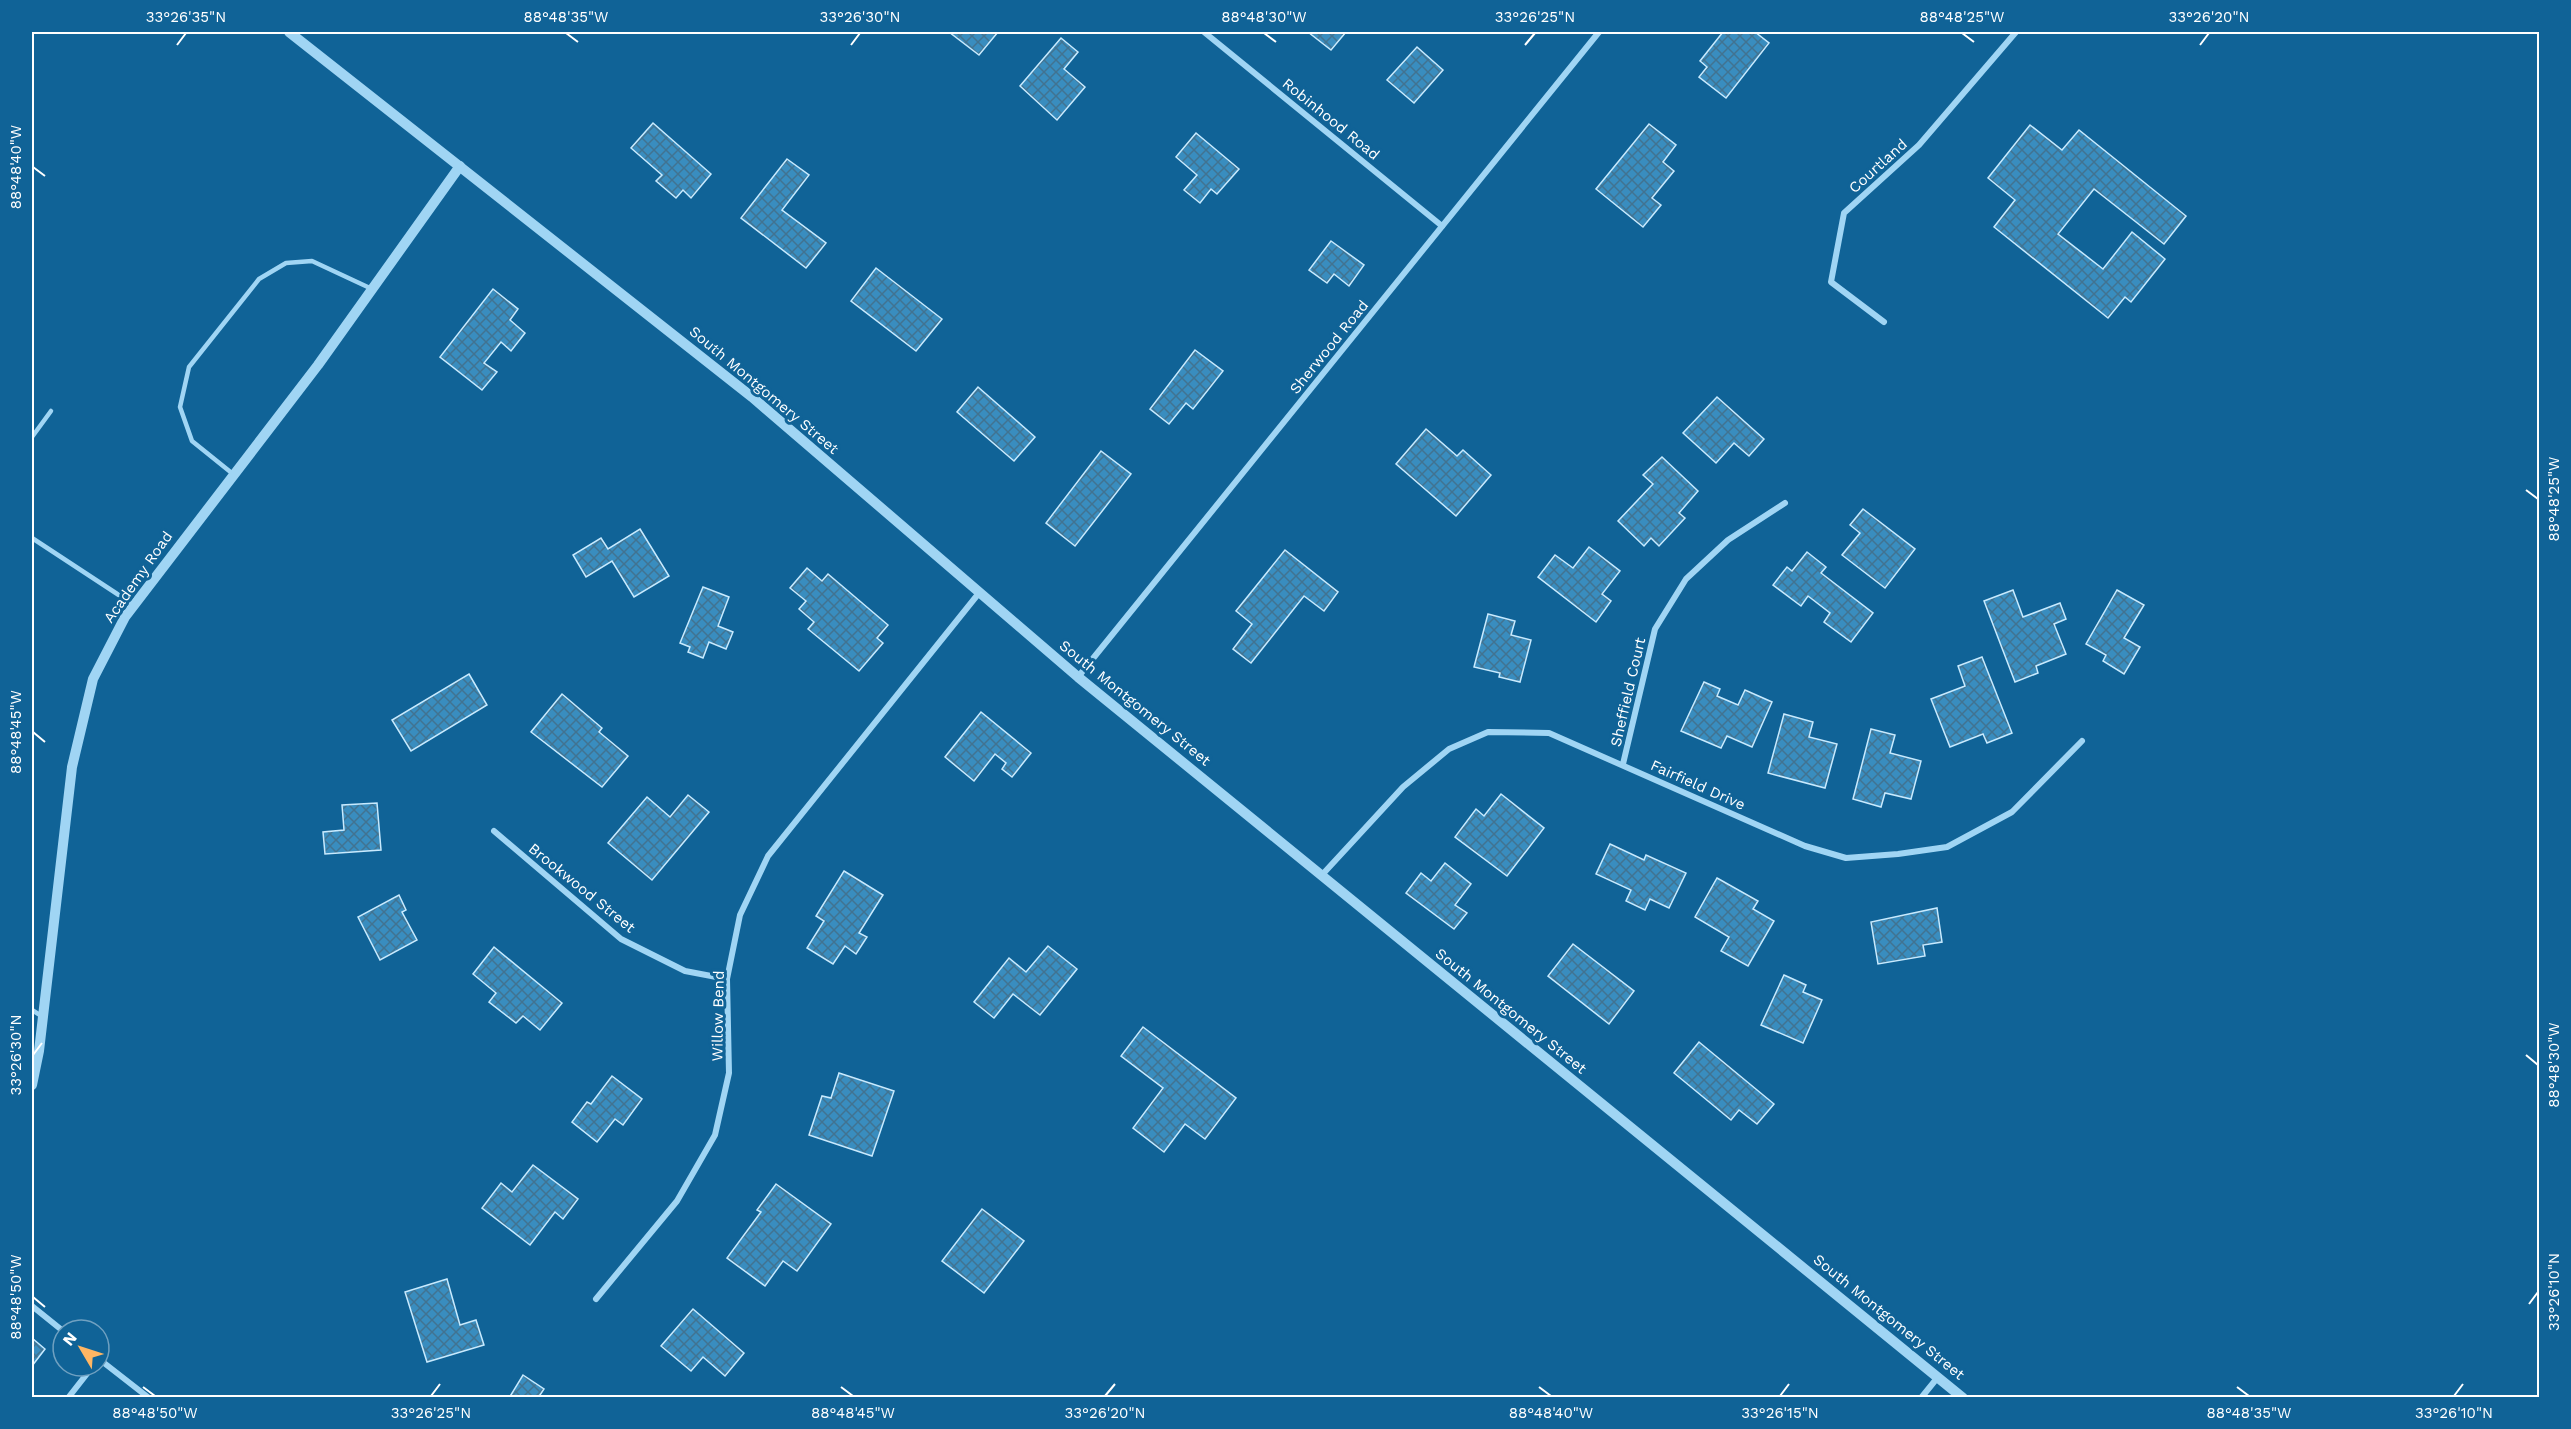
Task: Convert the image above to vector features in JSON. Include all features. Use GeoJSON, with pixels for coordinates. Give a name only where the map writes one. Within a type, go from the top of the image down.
{"type":"FeatureCollection","features":[{"type":"Feature","properties":{"kind":"street","name":"South Montgomery Street"},"geometry":{"type":"LineString","coordinates":[[289,32],[752,397],[1078,677],[1963,1398]]}},
{"type":"Feature","properties":{"kind":"street","name":"Robinhood Road"},"geometry":{"type":"LineString","coordinates":[[1204,32],[1442,226]]}},
{"type":"Feature","properties":{"kind":"street","name":"Sherwood Road"},"geometry":{"type":"LineString","coordinates":[[1078,677],[1599,32]]}},
{"type":"Feature","properties":{"kind":"street","name":"Courtland"},"geometry":{"type":"LineString","coordinates":[[1884,322],[1831,282],[1844,213],[1919,145],[2016,32]]}},
{"type":"Feature","properties":{"kind":"street","name":"Academy Road"},"geometry":{"type":"LineString","coordinates":[[32,1085],[43,1017],[72,767],[93,679],[134,605],[372,289],[460,166]]}},
{"type":"Feature","properties":{"kind":"street","name":"Sheffield Court"},"geometry":{"type":"LineString","coordinates":[[1623,764],[1655,629],[1686,579],[1728,540],[1785,503]]}},
{"type":"Feature","properties":{"kind":"street","name":"Willow Bend"},"geometry":{"type":"LineString","coordinates":[[596,1299],[677,1201],[715,1136],[729,1073],[727,979],[740,915],[768,856],[978,592]]}},
{"type":"Feature","properties":{"kind":"street","name":"Fairfield Drive"},"geometry":{"type":"LineString","coordinates":[[1321,876],[1403,788],[1449,749],[1488,732],[1549,733],[1805,846],[1846,858],[1947,847],[2012,812],[2082,741]]}},
{"type":"Feature","properties":{"kind":"street","name":"Brookwood Street"},"geometry":{"type":"LineString","coordinates":[[494,831],[621,939],[685,971],[727,979]]}},
{"type":"Feature","properties":{"kind":"street"},"geometry":{"type":"LineString","coordinates":[[32,1306],[51,1321]]}},
{"type":"Feature","properties":{"kind":"street"},"geometry":{"type":"LineString","coordinates":[[111,1368],[149,1398]]}},
{"type":"Feature","properties":{"kind":"street"},"geometry":{"type":"LineString","coordinates":[[1921,1398],[1938,1377]]}},
{"type":"Feature","properties":{"kind":"street"},"geometry":{"type":"LineString","coordinates":[[68,1398],[84,1378]]}},
{"type":"Feature","properties":{"kind":"lane"},"geometry":{"type":"LineString","coordinates":[[233,475],[192,441],[180,407],[189,367],[259,279],[286,263],[312,261],[372,289]]}},
{"type":"Feature","properties":{"kind":"lane"},"geometry":{"type":"LineString","coordinates":[[32,437],[51,411]]}},
{"type":"Feature","properties":{"kind":"lane"},"geometry":{"type":"LineString","coordinates":[[32,538],[134,605]]}},
{"type":"Feature","properties":{"kind":"lane"},"geometry":{"type":"LineString","coordinates":[[32,1010],[43,1017]]}},
{"type":"Feature","properties":{"kind":"building"},"geometry":{"type":"Polygon","coordinates":[[[949,32],[998,32],[979,55],[949,32]]]}},
{"type":"Feature","properties":{"kind":"building"},"geometry":{"type":"Polygon","coordinates":[[[1308,32],[1346,32],[1331,50],[1308,32]]]}},
{"type":"Feature","properties":{"kind":"building"},"geometry":{"type":"Polygon","coordinates":[[[1723,32],[1755,32],[1769,43],[1726,98],[1699,77],[1707,67],[1700,61],[1723,32]]]}},
{"type":"Feature","properties":{"kind":"building"},"geometry":{"type":"Polygon","coordinates":[[[1061,38],[1078,52],[1064,69],[1085,87],[1057,120],[1020,86],[1061,38]]]}},
{"type":"Feature","properties":{"kind":"building"},"geometry":{"type":"Polygon","coordinates":[[[1417,47],[1443,70],[1414,103],[1387,80],[1417,47]]]}},
{"type":"Feature","properties":{"kind":"building"},"geometry":{"type":"Polygon","coordinates":[[[653,123],[711,174],[691,198],[683,190],[676,198],[656,181],[662,175],[631,148],[653,123]]]}},
{"type":"Feature","properties":{"kind":"building"},"geometry":{"type":"Polygon","coordinates":[[[1649,124],[1676,145],[1663,162],[1674,171],[1652,198],[1661,205],[1643,227],[1596,189],[1649,124]]]}},
{"type":"Feature","properties":{"kind":"building"},"geometry":{"type":"Polygon","coordinates":[[[2030,125],[2062,150],[2079,130],[2186,216],[2164,244],[2094,189],[2058,234],[2103,269],[2132,232],[2165,259],[2131,302],[2125,297],[2108,318],[1994,227],[2015,200],[1988,178],[2030,125]]]}},
{"type":"Feature","properties":{"kind":"building"},"geometry":{"type":"Polygon","coordinates":[[[1196,133],[1239,169],[1217,194],[1211,189],[1200,203],[1184,190],[1197,175],[1176,157],[1196,133]]]}},
{"type":"Feature","properties":{"kind":"building"},"geometry":{"type":"Polygon","coordinates":[[[787,159],[809,175],[782,210],[826,243],[806,268],[741,218],[787,159]]]}},
{"type":"Feature","properties":{"kind":"building"},"geometry":{"type":"Polygon","coordinates":[[[1331,241],[1364,265],[1349,286],[1334,274],[1327,283],[1309,270],[1331,241]]]}},
{"type":"Feature","properties":{"kind":"building"},"geometry":{"type":"Polygon","coordinates":[[[876,268],[942,319],[916,351],[851,301],[876,268]]]}},
{"type":"Feature","properties":{"kind":"building"},"geometry":{"type":"Polygon","coordinates":[[[493,289],[518,309],[510,320],[525,333],[511,351],[501,342],[484,363],[497,372],[482,390],[440,357],[493,289]]]}},
{"type":"Feature","properties":{"kind":"building"},"geometry":{"type":"Polygon","coordinates":[[[1195,350],[1223,371],[1193,409],[1186,403],[1169,424],[1150,409],[1195,350]]]}},
{"type":"Feature","properties":{"kind":"building"},"geometry":{"type":"Polygon","coordinates":[[[978,387],[1035,437],[1014,461],[957,412],[978,387]]]}},
{"type":"Feature","properties":{"kind":"building"},"geometry":{"type":"Polygon","coordinates":[[[1717,397],[1764,439],[1749,456],[1734,443],[1716,463],[1683,433],[1717,397]]]}},
{"type":"Feature","properties":{"kind":"building"},"geometry":{"type":"Polygon","coordinates":[[[1426,429],[1457,456],[1463,450],[1491,475],[1456,516],[1396,464],[1426,429]]]}},
{"type":"Feature","properties":{"kind":"building"},"geometry":{"type":"Polygon","coordinates":[[[1101,451],[1131,474],[1075,546],[1046,523],[1101,451]]]}},
{"type":"Feature","properties":{"kind":"building"},"geometry":{"type":"Polygon","coordinates":[[[1662,457],[1698,491],[1679,513],[1685,518],[1659,546],[1651,538],[1644,546],[1618,521],[1653,484],[1643,475],[1662,457]]]}},
{"type":"Feature","properties":{"kind":"building"},"geometry":{"type":"Polygon","coordinates":[[[1863,509],[1915,549],[1885,588],[1842,555],[1860,533],[1850,525],[1863,509]]]}},
{"type":"Feature","properties":{"kind":"building"},"geometry":{"type":"Polygon","coordinates":[[[640,529],[669,576],[634,597],[612,561],[586,577],[573,555],[601,538],[608,549],[640,529]]]}},
{"type":"Feature","properties":{"kind":"building"},"geometry":{"type":"Polygon","coordinates":[[[1589,547],[1620,571],[1602,594],[1611,601],[1596,622],[1538,577],[1555,555],[1573,568],[1589,547]]]}},
{"type":"Feature","properties":{"kind":"building"},"geometry":{"type":"Polygon","coordinates":[[[1285,550],[1338,592],[1324,611],[1304,596],[1251,663],[1233,649],[1252,624],[1236,611],[1285,550]]]}},
{"type":"Feature","properties":{"kind":"building"},"geometry":{"type":"Polygon","coordinates":[[[1807,552],[1826,567],[1821,573],[1873,613],[1851,642],[1824,622],[1830,613],[1808,596],[1801,606],[1773,585],[1787,567],[1792,571],[1807,552]]]}},
{"type":"Feature","properties":{"kind":"building"},"geometry":{"type":"Polygon","coordinates":[[[807,568],[822,581],[828,574],[888,625],[877,638],[883,643],[859,671],[808,629],[814,622],[799,609],[806,601],[790,588],[807,568]]]}},
{"type":"Feature","properties":{"kind":"building"},"geometry":{"type":"Polygon","coordinates":[[[703,587],[729,597],[718,626],[733,632],[726,649],[709,642],[703,658],[688,652],[690,647],[680,643],[703,587]]]}},
{"type":"Feature","properties":{"kind":"building"},"geometry":{"type":"Polygon","coordinates":[[[2013,590],[2023,617],[2060,603],[2066,619],[2054,624],[2066,654],[2036,666],[2038,673],[2015,682],[1984,601],[2013,590]]]}},
{"type":"Feature","properties":{"kind":"building"},"geometry":{"type":"Polygon","coordinates":[[[2117,590],[2144,605],[2124,638],[2140,647],[2124,674],[2103,661],[2106,655],[2086,644],[2117,590]]]}},
{"type":"Feature","properties":{"kind":"building"},"geometry":{"type":"Polygon","coordinates":[[[1488,614],[1515,621],[1511,635],[1531,640],[1520,682],[1499,677],[1500,673],[1474,667],[1488,614]]]}},
{"type":"Feature","properties":{"kind":"building"},"geometry":{"type":"Polygon","coordinates":[[[1982,657],[2012,733],[1987,743],[1983,734],[1950,747],[1931,699],[1965,686],[1958,666],[1982,657]]]}},
{"type":"Feature","properties":{"kind":"building"},"geometry":{"type":"Polygon","coordinates":[[[469,674],[487,705],[411,751],[392,720],[469,674]]]}},
{"type":"Feature","properties":{"kind":"building"},"geometry":{"type":"Polygon","coordinates":[[[1704,682],[1720,689],[1717,696],[1738,705],[1745,690],[1772,702],[1752,747],[1727,736],[1721,748],[1681,731],[1704,682]]]}},
{"type":"Feature","properties":{"kind":"building"},"geometry":{"type":"Polygon","coordinates":[[[562,694],[602,728],[599,732],[628,756],[602,787],[531,732],[562,694]]]}},
{"type":"Feature","properties":{"kind":"building"},"geometry":{"type":"Polygon","coordinates":[[[981,712],[1031,753],[1012,777],[1002,769],[1006,763],[995,754],[974,781],[945,757],[981,712]]]}},
{"type":"Feature","properties":{"kind":"building"},"geometry":{"type":"Polygon","coordinates":[[[1784,714],[1813,722],[1809,737],[1837,744],[1825,788],[1768,773],[1784,714]]]}},
{"type":"Feature","properties":{"kind":"building"},"geometry":{"type":"Polygon","coordinates":[[[1871,729],[1895,735],[1890,753],[1921,761],[1911,799],[1885,793],[1881,807],[1853,799],[1871,729]]]}},
{"type":"Feature","properties":{"kind":"building"},"geometry":{"type":"Polygon","coordinates":[[[1501,794],[1544,828],[1507,876],[1455,837],[1476,809],[1484,816],[1501,794]]]}},
{"type":"Feature","properties":{"kind":"building"},"geometry":{"type":"Polygon","coordinates":[[[688,795],[709,812],[652,880],[608,843],[647,797],[670,817],[688,795]]]}},
{"type":"Feature","properties":{"kind":"building"},"geometry":{"type":"Polygon","coordinates":[[[377,803],[381,850],[325,854],[323,832],[344,830],[342,805],[377,803]]]}},
{"type":"Feature","properties":{"kind":"building"},"geometry":{"type":"Polygon","coordinates":[[[1610,844],[1644,860],[1646,855],[1686,873],[1669,908],[1650,899],[1645,910],[1626,901],[1631,890],[1596,874],[1610,844]]]}},
{"type":"Feature","properties":{"kind":"building"},"geometry":{"type":"Polygon","coordinates":[[[1445,863],[1471,884],[1455,905],[1467,913],[1454,929],[1406,893],[1421,873],[1431,881],[1445,863]]]}},
{"type":"Feature","properties":{"kind":"building"},"geometry":{"type":"Polygon","coordinates":[[[844,871],[883,895],[859,933],[867,937],[856,954],[845,946],[833,964],[807,948],[824,921],[816,916],[844,871]]]}},
{"type":"Feature","properties":{"kind":"building"},"geometry":{"type":"Polygon","coordinates":[[[1717,878],[1758,901],[1753,909],[1774,921],[1748,966],[1721,951],[1729,937],[1695,917],[1717,878]]]}},
{"type":"Feature","properties":{"kind":"building"},"geometry":{"type":"Polygon","coordinates":[[[399,895],[406,910],[402,912],[417,940],[380,960],[358,917],[399,895]]]}},
{"type":"Feature","properties":{"kind":"building"},"geometry":{"type":"Polygon","coordinates":[[[1937,908],[1942,942],[1923,945],[1925,956],[1878,964],[1871,922],[1937,908]]]}},
{"type":"Feature","properties":{"kind":"building"},"geometry":{"type":"Polygon","coordinates":[[[1573,944],[1634,991],[1609,1024],[1548,976],[1573,944]]]}},
{"type":"Feature","properties":{"kind":"building"},"geometry":{"type":"Polygon","coordinates":[[[1048,946],[1077,969],[1040,1015],[1013,994],[994,1018],[974,1002],[1009,958],[1026,972],[1048,946]]]}},
{"type":"Feature","properties":{"kind":"building"},"geometry":{"type":"Polygon","coordinates":[[[494,947],[562,1003],[540,1030],[523,1016],[516,1023],[489,1002],[496,993],[473,974],[494,947]]]}},
{"type":"Feature","properties":{"kind":"building"},"geometry":{"type":"Polygon","coordinates":[[[1784,975],[1806,985],[1803,992],[1822,1000],[1803,1043],[1761,1025],[1784,975]]]}},
{"type":"Feature","properties":{"kind":"building"},"geometry":{"type":"Polygon","coordinates":[[[1143,1027],[1236,1098],[1205,1139],[1185,1124],[1164,1152],[1133,1128],[1163,1088],[1121,1056],[1143,1027]]]}},
{"type":"Feature","properties":{"kind":"building"},"geometry":{"type":"Polygon","coordinates":[[[1699,1042],[1774,1104],[1757,1124],[1739,1110],[1731,1120],[1674,1073],[1699,1042]]]}},
{"type":"Feature","properties":{"kind":"building"},"geometry":{"type":"Polygon","coordinates":[[[839,1073],[894,1091],[872,1156],[809,1135],[822,1096],[831,1098],[839,1073]]]}},
{"type":"Feature","properties":{"kind":"building"},"geometry":{"type":"Polygon","coordinates":[[[612,1076],[642,1099],[623,1125],[615,1119],[597,1142],[572,1122],[587,1102],[591,1104],[612,1076]]]}},
{"type":"Feature","properties":{"kind":"building"},"geometry":{"type":"Polygon","coordinates":[[[533,1165],[578,1199],[563,1219],[555,1212],[530,1245],[482,1208],[501,1183],[512,1192],[533,1165]]]}},
{"type":"Feature","properties":{"kind":"building"},"geometry":{"type":"Polygon","coordinates":[[[776,1184],[831,1224],[797,1271],[783,1261],[765,1286],[727,1258],[761,1212],[757,1210],[776,1184]]]}},
{"type":"Feature","properties":{"kind":"building"},"geometry":{"type":"Polygon","coordinates":[[[982,1209],[1024,1241],[984,1293],[942,1261],[982,1209]]]}},
{"type":"Feature","properties":{"kind":"building"},"geometry":{"type":"Polygon","coordinates":[[[447,1279],[460,1325],[476,1320],[484,1345],[427,1362],[405,1292],[447,1279]]]}},
{"type":"Feature","properties":{"kind":"building"},"geometry":{"type":"Polygon","coordinates":[[[693,1309],[744,1353],[725,1376],[703,1357],[691,1371],[661,1346],[693,1309]]]}},
{"type":"Feature","properties":{"kind":"building"},"geometry":{"type":"Polygon","coordinates":[[[32,1338],[45,1349],[32,1366],[32,1338]]]}},
{"type":"Feature","properties":{"kind":"building"},"geometry":{"type":"Polygon","coordinates":[[[523,1375],[544,1389],[538,1398],[509,1398],[523,1375]]]}}]}
